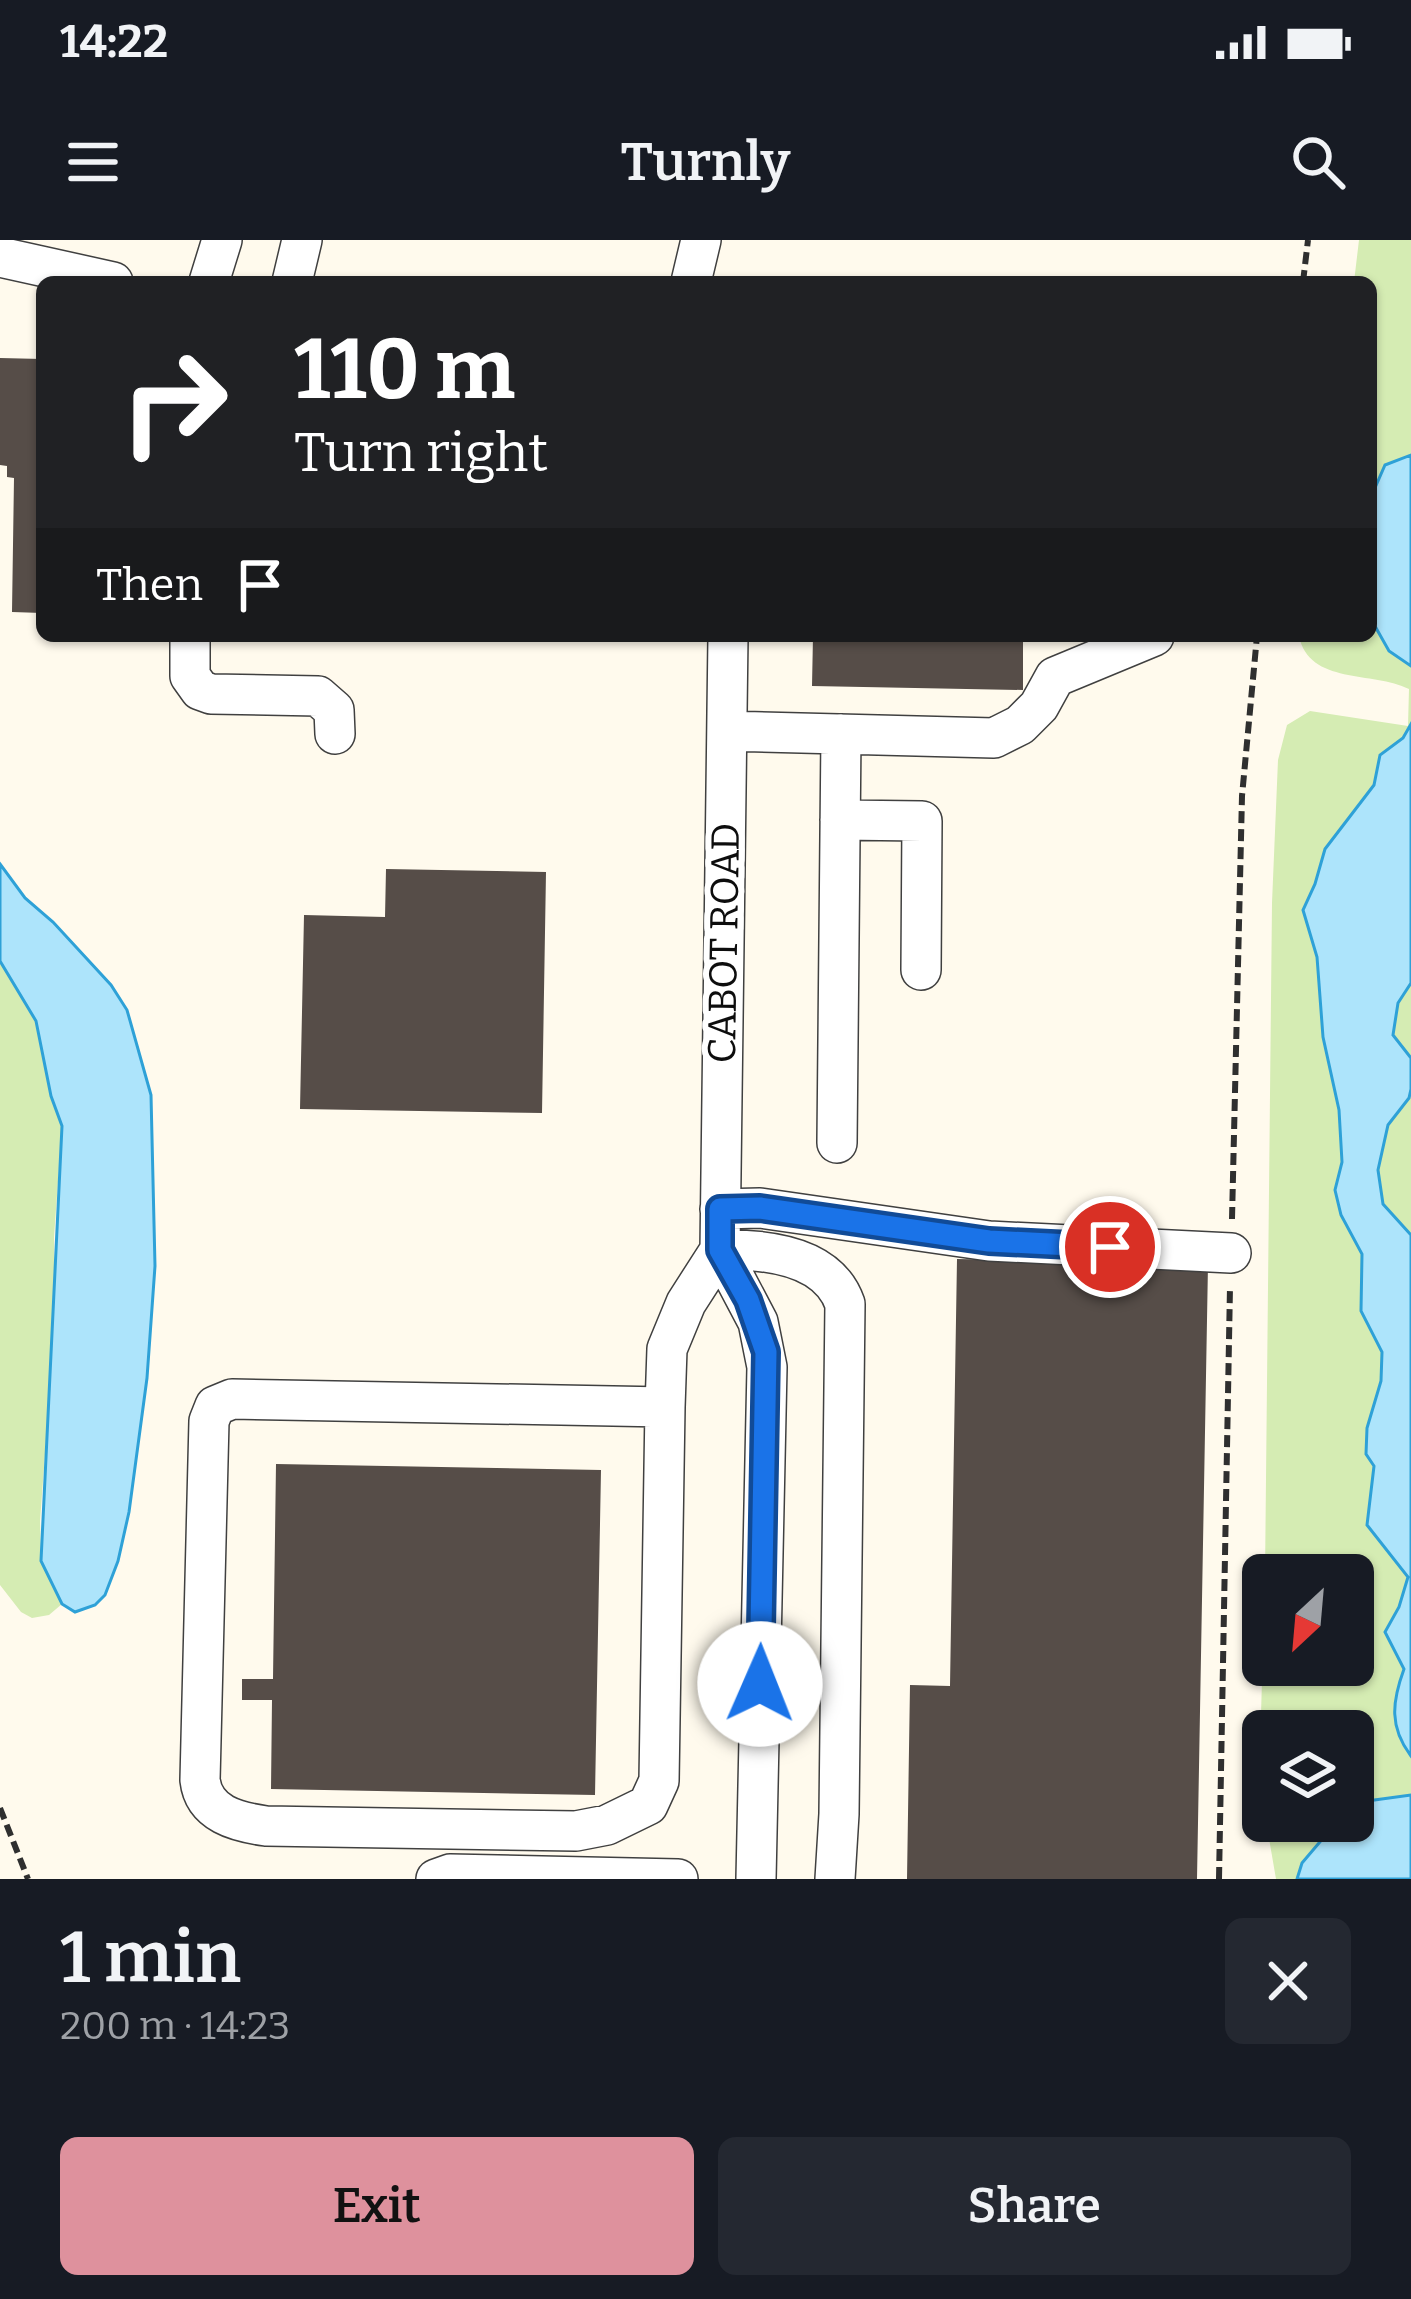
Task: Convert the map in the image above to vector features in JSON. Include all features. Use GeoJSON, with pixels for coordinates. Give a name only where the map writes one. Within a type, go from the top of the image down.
{"type":"FeatureCollection","features":[{"type":"Feature","properties":{"kind":"street"},"geometry":{"type":"LineString","coordinates":[[211,276],[222,240]]}},
{"type":"Feature","properties":{"kind":"street"},"geometry":{"type":"LineString","coordinates":[[293,276],[302,240]]}},
{"type":"Feature","properties":{"kind":"street"},"geometry":{"type":"LineString","coordinates":[[692,276],[701,240]]}},
{"type":"Feature","properties":{"kind":"street"},"geometry":{"type":"LineString","coordinates":[[0,257],[85,276]]}},
{"type":"Feature","properties":{"kind":"street"},"geometry":{"type":"LineString","coordinates":[[190,642],[190,676],[200,690],[318,696],[334,710],[335,734]]}},
{"type":"Feature","properties":{"kind":"street","name":"CABOT ROAD"},"geometry":{"type":"LineString","coordinates":[[720,1250],[728,642]]}},
{"type":"Feature","properties":{"kind":"street"},"geometry":{"type":"LineString","coordinates":[[727,731],[994,738],[1030,716],[1055,677],[1140,642]]}},
{"type":"Feature","properties":{"kind":"street"},"geometry":{"type":"LineString","coordinates":[[837,1143],[841,734]]}},
{"type":"Feature","properties":{"kind":"street"},"geometry":{"type":"LineString","coordinates":[[840,820],[922,821],[921,970]]}},
{"type":"Feature","properties":{"kind":"street"},"geometry":{"type":"LineString","coordinates":[[720,1209],[760,1208],[989,1241],[1231,1253]]}},
{"type":"Feature","properties":{"kind":"street"},"geometry":{"type":"LineString","coordinates":[[665,1407],[232,1399],[215,1406],[209,1421],[200,1780],[202,1795],[211,1807],[266,1826],[576,1831],[607,1825],[648,1805],[659,1781],[667,1348],[686,1303],[720,1250]]}},
{"type":"Feature","properties":{"kind":"street"},"geometry":{"type":"LineString","coordinates":[[720,1250],[767,1250],[783,1255],[830,1279],[845,1304],[835,1879]]}},
{"type":"Feature","properties":{"kind":"street"},"geometry":{"type":"LineString","coordinates":[[720,1250],[758,1322],[767,1367],[757,1879]]}},
{"type":"Feature","properties":{"kind":"street"},"geometry":{"type":"LineString","coordinates":[[436,1879],[450,1874],[678,1879]]}},
{"type":"Feature","properties":{"kind":"path"},"geometry":{"type":"LineString","coordinates":[[1304,276],[1308,240]]}},
{"type":"Feature","properties":{"kind":"path"},"geometry":{"type":"LineString","coordinates":[[0,1808],[28,1879]]}},
{"type":"Feature","properties":{"kind":"green space"},"geometry":{"type":"Polygon","coordinates":[[[1359,240],[1411,240],[1411,1796],[1374,1800],[1374,1710],[1261,1710],[1262,1686],[1374,1686],[1374,1554],[1265,1554],[1272,903],[1278,760],[1287,725],[1310,711],[1408,726],[1409,689],[1329,670],[1305,652],[1301,642],[1377,642],[1377,276],[1355,276],[1359,240]]]}},
{"type":"Feature","properties":{"kind":"green space"},"geometry":{"type":"Polygon","coordinates":[[[0,961],[36,1021],[62,1126],[40,1521],[41,1562],[62,1604],[49,1615],[32,1618],[21,1612],[0,1585],[0,961]]]}},
{"type":"Feature","properties":{"kind":"green space"},"geometry":{"type":"Polygon","coordinates":[[[1270,1842],[1320,1842],[1302,1863],[1297,1879],[1276,1879],[1270,1842]]]}},
{"type":"Feature","properties":{"kind":"water"},"geometry":{"type":"Polygon","coordinates":[[[1411,455],[1411,666],[1389,651],[1377,630],[1377,483],[1385,465],[1411,455]]]}},
{"type":"Feature","properties":{"kind":"water"},"geometry":{"type":"Polygon","coordinates":[[[1411,724],[1411,983],[1398,1003],[1393,1035],[1411,1058],[1411,1089],[1388,1125],[1378,1170],[1383,1204],[1411,1235],[1411,1756],[1399,1735],[1395,1714],[1404,1669],[1385,1632],[1408,1577],[1367,1525],[1374,1466],[1366,1454],[1367,1428],[1381,1381],[1382,1352],[1361,1311],[1362,1254],[1341,1215],[1335,1190],[1342,1162],[1339,1110],[1323,1037],[1317,957],[1303,910],[1325,849],[1374,785],[1380,755],[1403,738],[1411,724]]]}},
{"type":"Feature","properties":{"kind":"water"},"geometry":{"type":"Polygon","coordinates":[[[0,864],[25,898],[111,985],[127,1010],[151,1095],[155,1266],[147,1378],[129,1512],[105,1595],[95,1605],[75,1612],[62,1604],[41,1561],[62,1126],[36,1021],[0,961],[0,864]]]}},
{"type":"Feature","properties":{"kind":"water"},"geometry":{"type":"Polygon","coordinates":[[[1411,1795],[1411,1879],[1297,1879],[1302,1863],[1320,1842],[1374,1842],[1374,1800],[1411,1795]]]}},
{"type":"Feature","properties":{"kind":"building"},"geometry":{"type":"Polygon","coordinates":[[[0,358],[36,359],[36,613],[12,612],[14,478],[7,477],[7,466],[0,465],[0,358]]]}},
{"type":"Feature","properties":{"kind":"building"},"geometry":{"type":"Polygon","coordinates":[[[813,642],[1023,642],[1023,690],[812,686],[813,642]]]}},
{"type":"Feature","properties":{"kind":"building"},"geometry":{"type":"Polygon","coordinates":[[[386,869],[546,872],[542,1113],[300,1109],[304,915],[385,917],[386,869]]]}},
{"type":"Feature","properties":{"kind":"building"},"geometry":{"type":"Polygon","coordinates":[[[957,1259],[1208,1264],[1197,1879],[907,1879],[910,1685],[950,1686],[957,1259]]]}},
{"type":"Feature","properties":{"kind":"building"},"geometry":{"type":"Polygon","coordinates":[[[276,1464],[601,1470],[595,1795],[271,1789],[272,1700],[242,1700],[242,1679],[273,1679],[276,1464]]]}},
{"type":"Feature","properties":{"kind":"route"},"geometry":{"type":"LineString","coordinates":[[760,1684],[766,1352],[748,1300],[720,1250],[720,1209],[760,1208],[989,1241],[1110,1247]]}}]}
